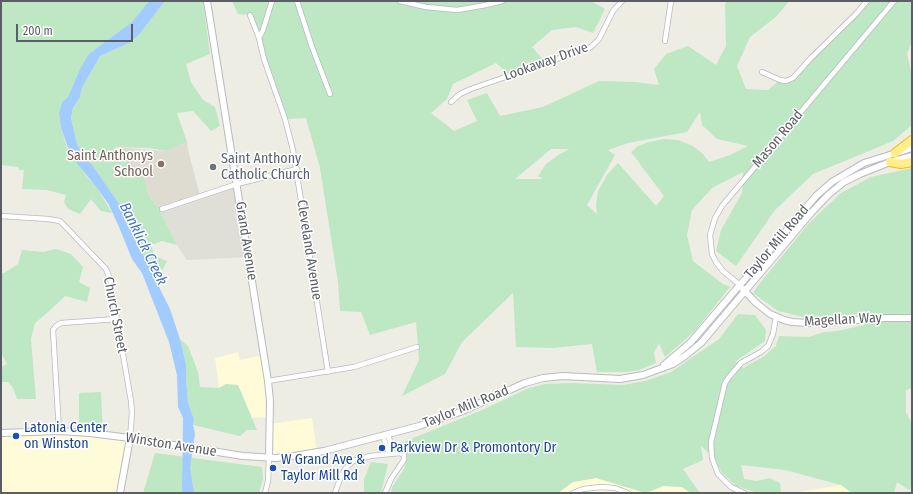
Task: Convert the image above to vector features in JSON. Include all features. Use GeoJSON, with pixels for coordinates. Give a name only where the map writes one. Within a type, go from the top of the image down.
{"type":"FeatureCollection","features":[{"type":"Feature","properties":{"kind":"highway"},"geometry":{"type":"LineString","coordinates":[[895,153],[912,140]]}},
{"type":"Feature","properties":{"kind":"highway"},"geometry":{"type":"LineString","coordinates":[[890,162],[901,164],[912,162]]}},
{"type":"Feature","properties":{"kind":"main road","name":"Grand Avenue"},"geometry":{"type":"LineString","coordinates":[[207,1],[268,381],[270,401],[269,458]]}},
{"type":"Feature","properties":{"kind":"main road","name":"Taylor Mill Road"},"geometry":{"type":"LineString","coordinates":[[663,366],[691,342],[816,196],[832,182],[864,163],[912,148]]}},
{"type":"Feature","properties":{"kind":"main road","name":"Taylor Mill Road"},"geometry":{"type":"LineString","coordinates":[[269,458],[311,454],[439,420],[525,383],[543,378],[563,376],[610,379],[629,378],[643,375],[663,366],[673,364],[701,343],[828,195],[852,178],[890,162],[912,156]]}},
{"type":"Feature","properties":{"kind":"main road","name":"Magellan Way"},"geometry":{"type":"LineString","coordinates":[[740,285],[755,302],[776,317],[792,322],[810,323],[885,318],[912,318]]}},
{"type":"Feature","properties":{"kind":"main road","name":"Winston Avenue"},"geometry":{"type":"LineString","coordinates":[[1,432],[59,431],[90,433],[130,438],[210,452],[269,458]]}},
{"type":"Feature","properties":{"kind":"main road"},"geometry":{"type":"LineString","coordinates":[[120,493],[130,438]]}},
{"type":"Feature","properties":{"kind":"street"},"geometry":{"type":"LineString","coordinates":[[259,38],[272,1]]}},
{"type":"Feature","properties":{"kind":"street"},"geometry":{"type":"LineString","coordinates":[[297,1],[312,47],[330,94]]}},
{"type":"Feature","properties":{"kind":"street"},"geometry":{"type":"LineString","coordinates":[[400,1],[426,8],[457,10],[502,1]]}},
{"type":"Feature","properties":{"kind":"street","name":"Lookaway Drive"},"geometry":{"type":"LineString","coordinates":[[451,102],[460,94],[471,89],[591,47],[599,39],[613,11],[622,1]]}},
{"type":"Feature","properties":{"kind":"street"},"geometry":{"type":"LineString","coordinates":[[665,41],[671,1]]}},
{"type":"Feature","properties":{"kind":"street"},"geometry":{"type":"LineString","coordinates":[[762,72],[780,80],[786,81],[793,78],[867,1]]}},
{"type":"Feature","properties":{"kind":"street","name":"Mason Road"},"geometry":{"type":"LineString","coordinates":[[740,285],[724,271],[716,262],[712,254],[710,235],[715,218],[722,206],[894,1]]}},
{"type":"Feature","properties":{"kind":"street","name":"Cleveland Avenue"},"geometry":{"type":"LineString","coordinates":[[250,15],[259,38],[264,59],[288,129],[296,169],[328,372]]}},
{"type":"Feature","properties":{"kind":"street"},"geometry":{"type":"LineString","coordinates":[[162,209],[237,184],[296,169]]}},
{"type":"Feature","properties":{"kind":"street","name":"Church Street"},"geometry":{"type":"LineString","coordinates":[[1,216],[57,220],[67,227],[106,269],[110,279],[131,401],[132,413],[130,438]]}},
{"type":"Feature","properties":{"kind":"street"},"geometry":{"type":"LineString","coordinates":[[744,493],[731,487],[718,474],[712,458],[711,442],[725,383],[741,363],[761,352],[768,346],[773,334],[776,317]]}},
{"type":"Feature","properties":{"kind":"street"},"geometry":{"type":"LineString","coordinates":[[59,431],[53,330],[61,323],[117,319]]}},
{"type":"Feature","properties":{"kind":"street"},"geometry":{"type":"LineString","coordinates":[[268,381],[354,367],[417,347]]}},
{"type":"Feature","properties":{"kind":"street"},"geometry":{"type":"LineString","coordinates":[[386,435],[391,453]]}},
{"type":"Feature","properties":{"kind":"street"},"geometry":{"type":"LineString","coordinates":[[335,493],[341,476],[350,464],[362,458],[398,452],[402,453],[404,455],[404,460],[391,479],[385,493]]}},
{"type":"Feature","properties":{"kind":"street"},"geometry":{"type":"LineString","coordinates":[[265,493],[268,481],[269,458]]}},
{"type":"Feature","properties":{"kind":"street"},"geometry":{"type":"LineString","coordinates":[[573,493],[583,489],[601,487],[615,488],[628,493]]}},
{"type":"Feature","properties":{"kind":"shaded area","name":"Saint Anthonys School"},"geometry":{"type":"Polygon","coordinates":[[[187,142],[200,196],[159,209],[149,196],[144,177],[112,147],[166,151],[187,142]]]}},
{"type":"Feature","properties":{"kind":"shaded area"},"geometry":{"type":"Polygon","coordinates":[[[237,184],[249,257],[187,260],[177,245],[159,209],[237,184]]]}},
{"type":"Feature","properties":{"kind":"shaded area"},"geometry":{"type":"Polygon","coordinates":[[[238,352],[240,360],[264,355],[269,417],[251,418],[243,395],[226,384],[219,388],[215,358],[238,352]]]}},
{"type":"Feature","properties":{"kind":"shaded area"},"geometry":{"type":"Polygon","coordinates":[[[312,418],[317,452],[269,458],[269,424],[312,418]]]}},
{"type":"Feature","properties":{"kind":"shaded area"},"geometry":{"type":"Polygon","coordinates":[[[40,432],[130,438],[120,493],[1,493],[1,433],[40,432]]]}},
{"type":"Feature","properties":{"kind":"shaded area"},"geometry":{"type":"Polygon","coordinates":[[[596,478],[646,493],[558,493],[573,482],[596,478]]]}},
{"type":"Feature","properties":{"kind":"shaded area"},"geometry":{"type":"Polygon","coordinates":[[[841,485],[852,493],[792,493],[841,485]]]}},
{"type":"Feature","properties":{"kind":"shaded area"},"geometry":{"type":"Polygon","coordinates":[[[663,486],[682,487],[691,493],[647,493],[663,486]]]}},
{"type":"Feature","properties":{"kind":"green space"},"geometry":{"type":"Polygon","coordinates":[[[1,1],[149,1],[132,22],[94,51],[80,69],[68,97],[62,102],[59,113],[61,128],[67,148],[87,177],[97,188],[112,213],[101,211],[91,199],[80,214],[68,209],[64,202],[66,195],[47,190],[22,189],[24,170],[19,170],[18,167],[1,165],[1,1]]]}},
{"type":"Feature","properties":{"kind":"green space"},"geometry":{"type":"Polygon","coordinates":[[[165,1],[203,1],[210,54],[186,64],[191,82],[203,100],[215,107],[220,126],[211,131],[193,111],[177,113],[187,142],[166,151],[149,148],[113,147],[144,177],[149,196],[159,209],[177,245],[162,241],[151,245],[155,256],[167,261],[163,269],[151,270],[135,239],[122,208],[93,166],[83,155],[77,144],[71,118],[73,108],[80,97],[82,88],[100,56],[129,43],[138,36],[165,1]]]}},
{"type":"Feature","properties":{"kind":"green space"},"geometry":{"type":"Polygon","coordinates":[[[232,1],[591,1],[605,9],[593,33],[576,27],[552,30],[532,47],[546,63],[510,75],[496,63],[453,84],[447,99],[431,113],[454,131],[477,121],[467,100],[487,93],[500,116],[543,107],[599,81],[635,82],[659,85],[654,69],[666,54],[688,46],[716,65],[726,46],[725,4],[727,1],[789,1],[777,16],[750,37],[737,66],[746,89],[768,90],[780,80],[790,80],[867,1],[912,1],[912,40],[907,54],[912,75],[912,125],[893,141],[813,174],[775,210],[736,266],[716,251],[721,230],[742,193],[743,172],[712,188],[692,210],[687,235],[693,261],[723,284],[730,287],[695,331],[665,357],[659,343],[654,353],[656,363],[639,370],[628,372],[597,372],[592,344],[553,348],[516,347],[513,293],[462,342],[445,374],[402,396],[419,360],[416,322],[370,335],[361,312],[340,311],[338,282],[320,168],[306,118],[285,119],[250,15],[238,14],[232,1]],[[700,112],[687,132],[628,143],[608,150],[615,155],[587,205],[597,214],[596,205],[598,191],[607,175],[618,163],[656,206],[664,196],[631,152],[638,146],[663,139],[678,140],[693,146],[703,154],[709,162],[730,155],[748,146],[717,139],[702,125],[700,112]],[[551,149],[515,179],[543,179],[538,176],[545,165],[569,149],[551,149]]]}},
{"type":"Feature","properties":{"kind":"green space"},"geometry":{"type":"Polygon","coordinates":[[[912,168],[912,388],[906,390],[906,412],[912,424],[912,486],[909,490],[897,482],[894,493],[852,493],[841,485],[785,470],[741,465],[744,479],[757,481],[770,478],[780,483],[781,493],[758,493],[736,486],[722,473],[715,459],[701,446],[703,460],[683,469],[700,493],[691,493],[682,487],[663,486],[646,493],[596,478],[573,482],[558,493],[391,493],[392,487],[404,469],[407,458],[404,449],[399,444],[482,410],[529,388],[545,384],[572,383],[623,385],[645,381],[671,372],[719,339],[738,314],[755,315],[766,330],[765,341],[736,361],[743,368],[763,357],[776,346],[779,336],[809,337],[824,332],[837,331],[864,325],[862,314],[807,318],[778,311],[753,293],[809,223],[841,193],[871,177],[912,168]]]}},
{"type":"Feature","properties":{"kind":"green space"},"geometry":{"type":"Polygon","coordinates":[[[56,249],[71,254],[83,267],[79,282],[90,288],[87,302],[65,296],[35,323],[31,339],[36,399],[17,399],[13,388],[8,382],[1,382],[1,367],[7,364],[2,354],[1,342],[1,273],[4,273],[18,264],[22,250],[43,252],[56,249]]]}},
{"type":"Feature","properties":{"kind":"green space"},"geometry":{"type":"Polygon","coordinates":[[[180,339],[188,346],[198,372],[200,387],[219,388],[226,384],[238,385],[257,430],[247,430],[240,436],[193,425],[194,419],[188,402],[186,364],[180,339]]]}},
{"type":"Feature","properties":{"kind":"green space"},"geometry":{"type":"Polygon","coordinates":[[[101,392],[103,435],[79,432],[79,393],[101,392]]]}},
{"type":"Feature","properties":{"kind":"green space"},"geometry":{"type":"Polygon","coordinates":[[[155,453],[262,467],[263,479],[259,493],[143,493],[155,453]]]}},
{"type":"Feature","properties":{"kind":"green space"},"geometry":{"type":"Polygon","coordinates":[[[371,462],[388,464],[381,493],[364,493],[364,479],[371,462]]]}},
{"type":"Feature","properties":{"kind":"water"},"geometry":{"type":"Polygon","coordinates":[[[149,1],[165,1],[138,36],[129,43],[100,56],[82,88],[80,97],[73,108],[71,118],[77,144],[83,155],[93,166],[122,208],[135,239],[170,309],[180,339],[186,364],[188,402],[194,419],[193,425],[195,434],[190,468],[194,493],[182,493],[183,418],[178,407],[177,375],[169,342],[142,273],[132,259],[109,205],[71,156],[61,128],[59,113],[62,102],[68,97],[80,69],[89,54],[132,22],[149,1]]]}},
{"type":"Feature","properties":{"kind":"place","name":"Saint Anthonys School"},"geometry":{"type":"Point","coordinates":[161,164]}},
{"type":"Feature","properties":{"kind":"place","name":"Saint Anthony Catholic Church"},"geometry":{"type":"Point","coordinates":[213,167]}},
{"type":"Feature","properties":{"kind":"place","name":"Latonia Center on Winston"},"geometry":{"type":"Point","coordinates":[16,436]}},
{"type":"Feature","properties":{"kind":"place","name":"Parkview Dr & Promontory Dr"},"geometry":{"type":"Point","coordinates":[382,448]}},
{"type":"Feature","properties":{"kind":"place","name":"W Grand Ave & Taylor Mill Rd"},"geometry":{"type":"Point","coordinates":[273,468]}},
{"type":"Feature","properties":{"kind":"water label","name":"Banklick Creek"},"geometry":{"type":"Point","coordinates":[143,244]}}]}
